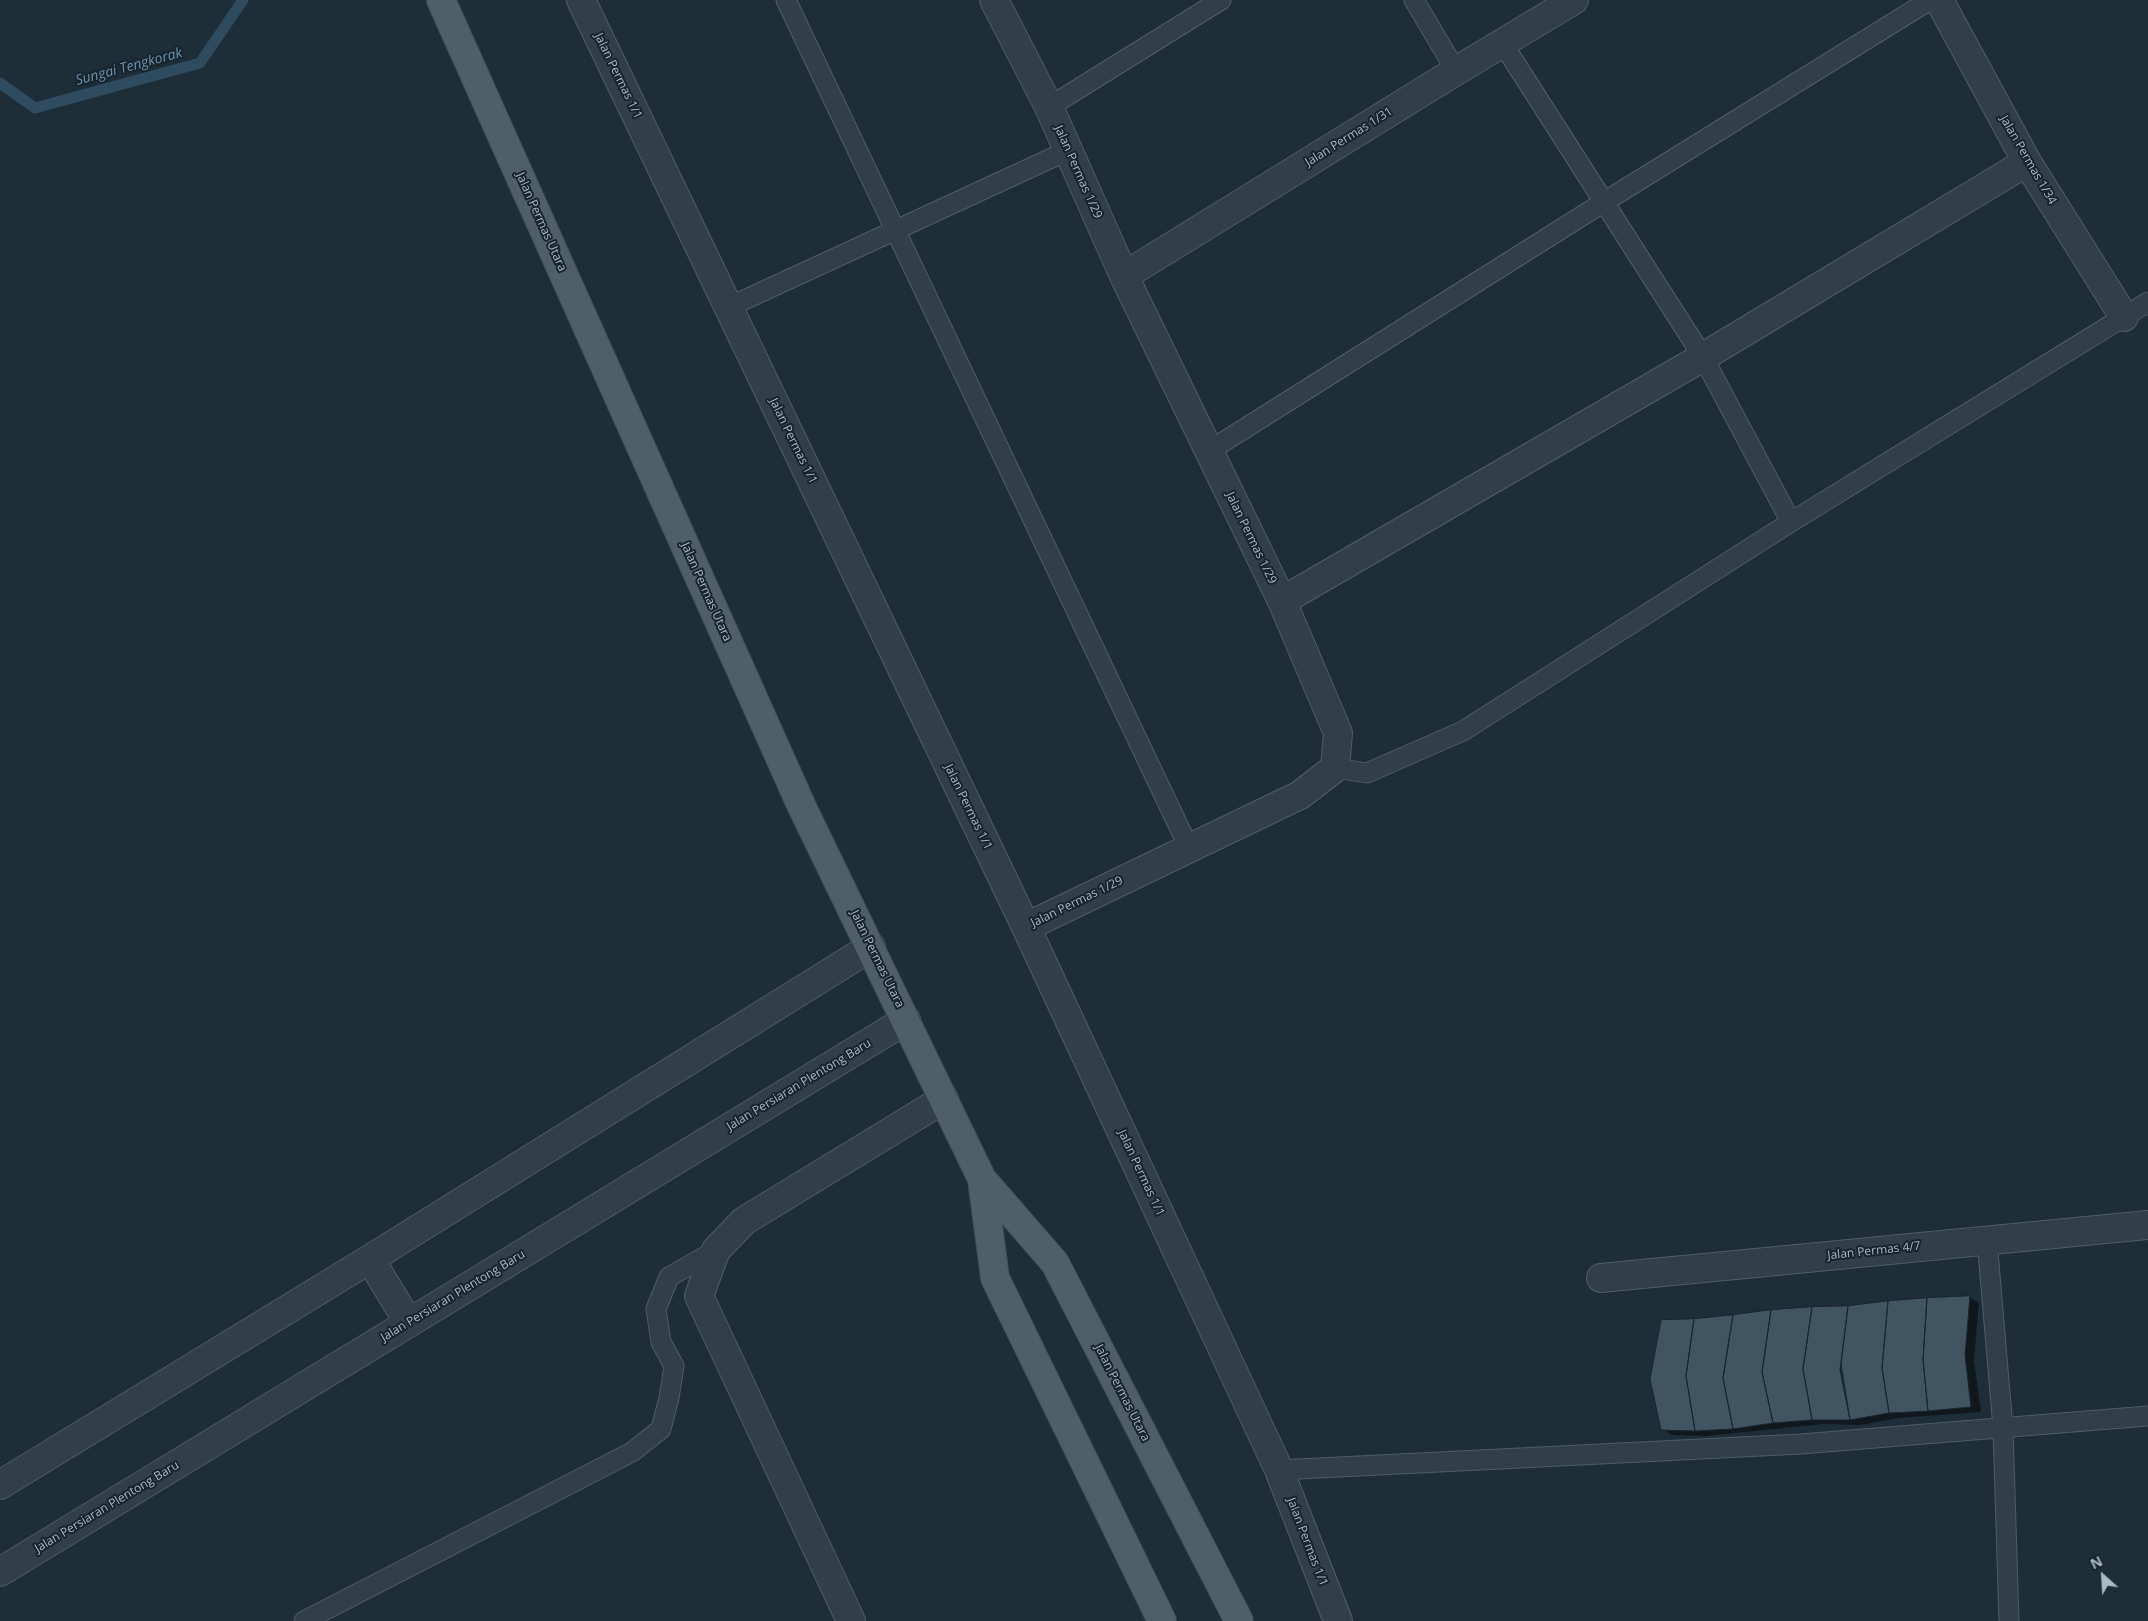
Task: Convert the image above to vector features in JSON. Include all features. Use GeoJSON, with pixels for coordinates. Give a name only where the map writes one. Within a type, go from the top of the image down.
{"type":"FeatureCollection","features":[{"type":"Feature","properties":{"kind":"main road","name":"Jalan Permas Utara"},"geometry":{"type":"LineString","coordinates":[[441,0],[798,798],[982,1179],[1055,1263],[1238,1621]]}},
{"type":"Feature","properties":{"kind":"main road","name":"Jalan Permas Utara"},"geometry":{"type":"LineString","coordinates":[[982,1179],[995,1278],[1162,1621]]}},
{"type":"Feature","properties":{"kind":"street","name":"Jalan Permas 1/1"},"geometry":{"type":"LineString","coordinates":[[581,0],[1026,927],[1279,1470],[1338,1621]]}},
{"type":"Feature","properties":{"kind":"street","name":"Jalan Permas 1/29"},"geometry":{"type":"LineString","coordinates":[[994,0],[1049,107],[1124,276],[1282,601],[1338,733],[1335,768],[1300,795],[1026,927]]}},
{"type":"Feature","properties":{"kind":"street","name":"Jalan Permas 1/31"},"geometry":{"type":"LineString","coordinates":[[1124,276],[1574,0]]}},
{"type":"Feature","properties":{"kind":"street","name":"Jalan Permas 1/34"},"geometry":{"type":"LineString","coordinates":[[1939,0],[2026,162],[2124,316]]}},
{"type":"Feature","properties":{"kind":"street"},"geometry":{"type":"LineString","coordinates":[[1282,601],[1703,357],[2026,162]]}},
{"type":"Feature","properties":{"kind":"street"},"geometry":{"type":"LineString","coordinates":[[0,1485],[370,1259],[871,947]]}},
{"type":"Feature","properties":{"kind":"street","name":"Jalan Persiaran Plentong Baru"},"geometry":{"type":"LineString","coordinates":[[0,1572],[906,1020]]}},
{"type":"Feature","properties":{"kind":"street"},"geometry":{"type":"LineString","coordinates":[[852,1621],[699,1296],[716,1250],[744,1221],[944,1099]]}},
{"type":"Feature","properties":{"kind":"street","name":"Jalan Permas 4/7"},"geometry":{"type":"LineString","coordinates":[[1601,1278],[2148,1225]]}},
{"type":"Feature","properties":{"kind":"street"},"geometry":{"type":"LineString","coordinates":[[370,1259],[409,1323]]}},
{"type":"Feature","properties":{"kind":"lane"},"geometry":{"type":"LineString","coordinates":[[786,0],[1189,848]]}},
{"type":"Feature","properties":{"kind":"lane"},"geometry":{"type":"LineString","coordinates":[[1049,107],[1221,0]]}},
{"type":"Feature","properties":{"kind":"lane"},"geometry":{"type":"LineString","coordinates":[[1414,0],[1456,71]]}},
{"type":"Feature","properties":{"kind":"lane"},"geometry":{"type":"LineString","coordinates":[[1209,451],[1604,202],[1930,0]]}},
{"type":"Feature","properties":{"kind":"lane"},"geometry":{"type":"LineString","coordinates":[[1503,44],[1703,357],[1791,522]]}},
{"type":"Feature","properties":{"kind":"lane"},"geometry":{"type":"LineString","coordinates":[[729,308],[1069,150]]}},
{"type":"Feature","properties":{"kind":"lane"},"geometry":{"type":"LineString","coordinates":[[1335,768],[1367,773],[1463,730],[1791,522],[2148,302]]}},
{"type":"Feature","properties":{"kind":"lane"},"geometry":{"type":"LineString","coordinates":[[1987,1240],[2003,1428],[2009,1621]]}},
{"type":"Feature","properties":{"kind":"lane"},"geometry":{"type":"LineString","coordinates":[[304,1621],[323,1615],[632,1452],[661,1429],[669,1398],[674,1366],[661,1342],[656,1309],[669,1277],[716,1250]]}},
{"type":"Feature","properties":{"kind":"lane"},"geometry":{"type":"LineString","coordinates":[[1279,1470],[1801,1444],[2148,1416]]}},
{"type":"Feature","properties":{"kind":"building"},"geometry":{"type":"Polygon","coordinates":[[[1970,1296],[1965,1355],[1971,1407],[1928,1411],[1923,1360],[1927,1298],[1970,1296]]]}},
{"type":"Feature","properties":{"kind":"building"},"geometry":{"type":"Polygon","coordinates":[[[1927,1298],[1923,1360],[1928,1411],[1889,1413],[1882,1368],[1888,1301],[1927,1298]]]}},
{"type":"Feature","properties":{"kind":"building"},"geometry":{"type":"Polygon","coordinates":[[[1888,1301],[1882,1368],[1889,1413],[1850,1420],[1841,1364],[1848,1306],[1888,1301]]]}},
{"type":"Feature","properties":{"kind":"building"},"geometry":{"type":"Polygon","coordinates":[[[1848,1306],[1840,1370],[1850,1420],[1812,1420],[1803,1369],[1812,1307],[1848,1306]]]}},
{"type":"Feature","properties":{"kind":"building"},"geometry":{"type":"Polygon","coordinates":[[[1812,1307],[1803,1369],[1812,1420],[1773,1423],[1762,1372],[1771,1310],[1812,1307]]]}},
{"type":"Feature","properties":{"kind":"building"},"geometry":{"type":"Polygon","coordinates":[[[1771,1310],[1762,1372],[1773,1423],[1733,1429],[1723,1378],[1733,1315],[1771,1310]]]}},
{"type":"Feature","properties":{"kind":"building"},"geometry":{"type":"Polygon","coordinates":[[[1733,1315],[1723,1378],[1733,1429],[1695,1431],[1686,1376],[1694,1319],[1733,1315]]]}},
{"type":"Feature","properties":{"kind":"building"},"geometry":{"type":"Polygon","coordinates":[[[1694,1319],[1686,1376],[1695,1431],[1661,1430],[1650,1379],[1661,1320],[1694,1319]]]}},
{"type":"Feature","properties":{"kind":"waterway","name":"Sungai Tengkorak"},"geometry":{"type":"LineString","coordinates":[[0,83],[35,108],[200,63],[243,0]]}}]}
